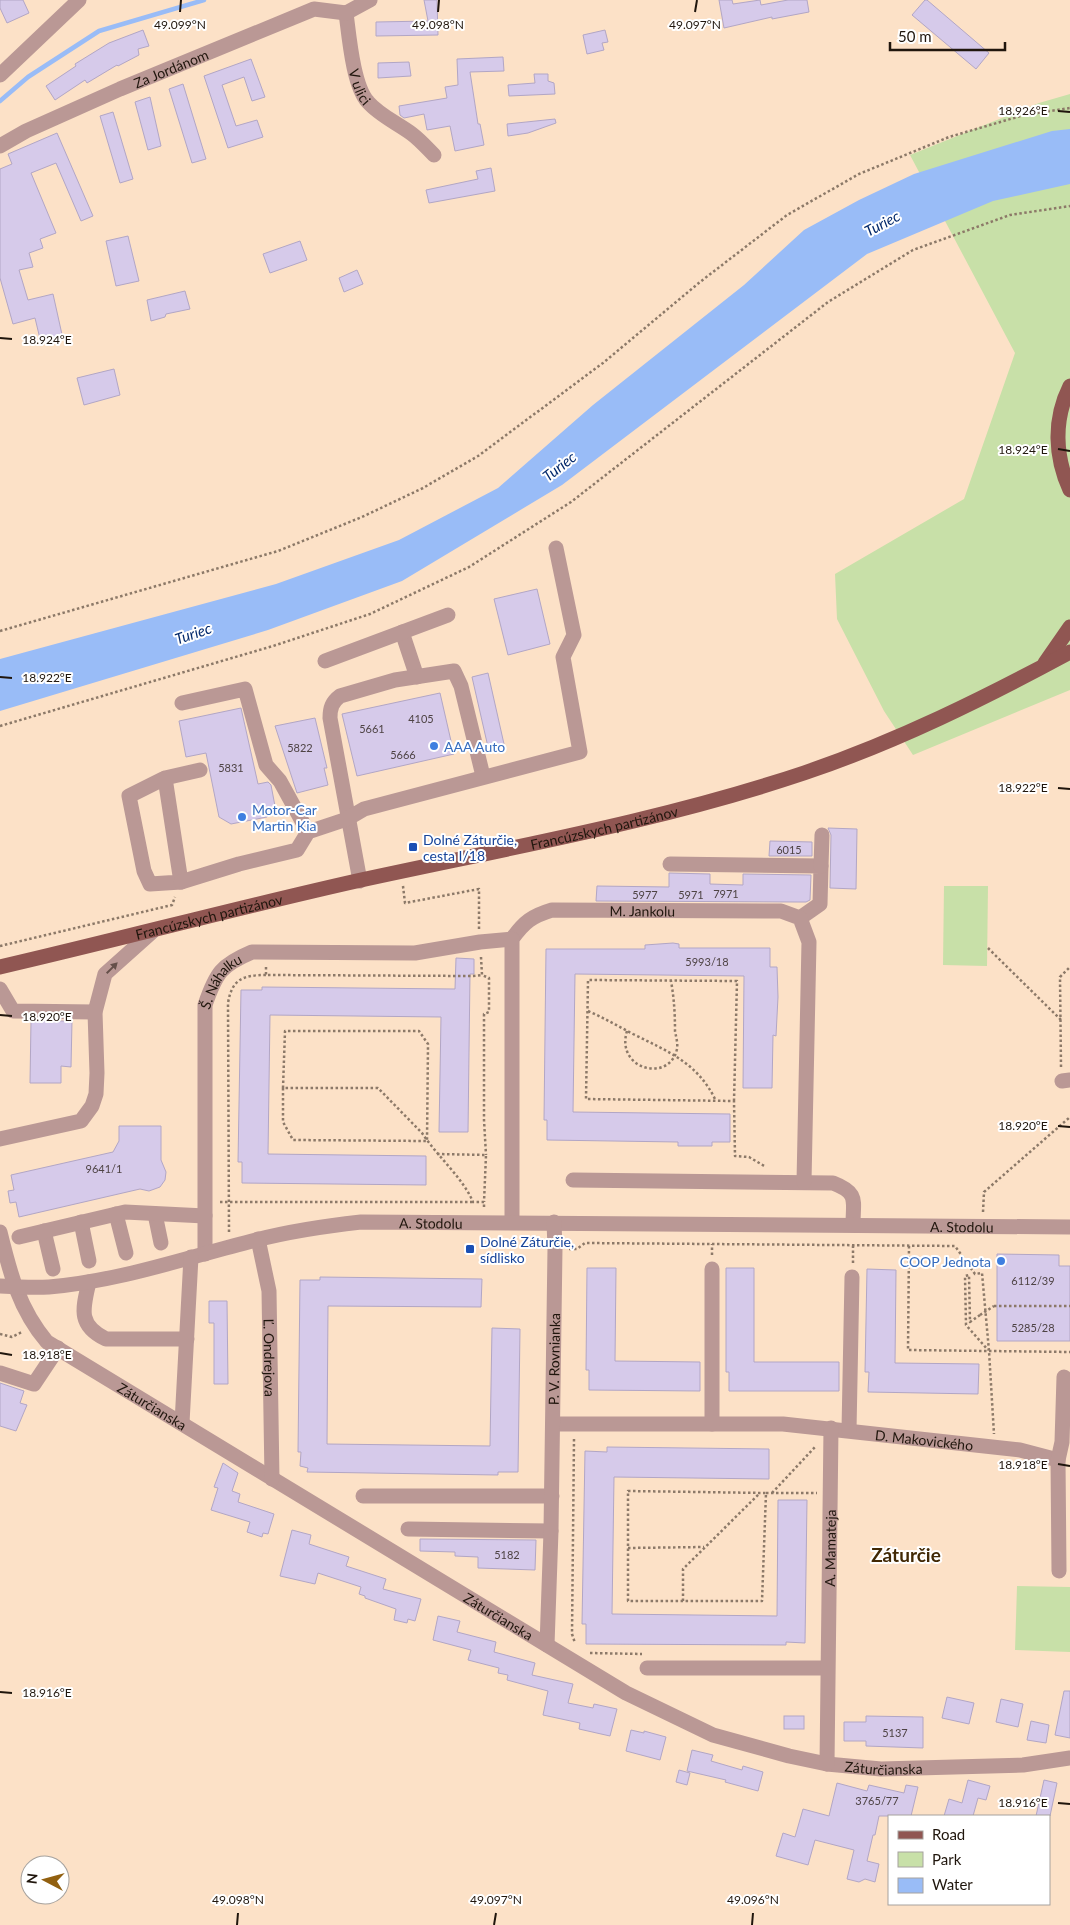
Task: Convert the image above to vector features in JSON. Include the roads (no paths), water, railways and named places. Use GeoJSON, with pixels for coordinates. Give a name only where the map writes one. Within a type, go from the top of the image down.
{"type":"FeatureCollection","features":[{"type":"Feature","properties":{"kind":"main road"},"geometry":{"type":"LineString","coordinates":[[1070,386],[1065,396],[1058,422],[1058,444],[1062,471],[1070,490]]}},
{"type":"Feature","properties":{"kind":"main road"},"geometry":{"type":"LineString","coordinates":[[1044,666],[1070,627]]}},
{"type":"Feature","properties":{"kind":"main road","name":"Francúzskych partizánov"},"geometry":{"type":"LineString","coordinates":[[0,967],[360,881],[694,806],[796,775],[866,751],[905,734],[1070,652]]}},
{"type":"Feature","properties":{"kind":"street"},"geometry":{"type":"LineString","coordinates":[[0,75],[79,0]]}},
{"type":"Feature","properties":{"kind":"street"},"geometry":{"type":"LineString","coordinates":[[346,13],[370,0]]}},
{"type":"Feature","properties":{"kind":"street","name":"Za Jordánom"},"geometry":{"type":"LineString","coordinates":[[0,146],[26,131],[120,89],[314,9],[346,13]]}},
{"type":"Feature","properties":{"kind":"street","name":"V ulici"},"geometry":{"type":"LineString","coordinates":[[346,13],[353,61],[361,93],[379,112],[413,135],[434,155]]}},
{"type":"Feature","properties":{"kind":"street"},"geometry":{"type":"LineString","coordinates":[[200,770],[166,778],[129,796],[144,871],[150,884],[181,882],[239,864],[297,850],[308,832],[347,820],[364,808],[580,752],[562,657],[574,635],[556,548]]}},
{"type":"Feature","properties":{"kind":"street"},"geometry":{"type":"LineString","coordinates":[[325,661],[448,615]]}},
{"type":"Feature","properties":{"kind":"street"},"geometry":{"type":"LineString","coordinates":[[402,632],[417,677]]}},
{"type":"Feature","properties":{"kind":"street"},"geometry":{"type":"LineString","coordinates":[[360,881],[347,820],[330,718],[330,708],[334,700],[340,696],[395,680],[454,671],[461,686],[482,776]]}},
{"type":"Feature","properties":{"kind":"street"},"geometry":{"type":"LineString","coordinates":[[182,703],[245,689],[266,765],[280,781],[308,832]]}},
{"type":"Feature","properties":{"kind":"street"},"geometry":{"type":"LineString","coordinates":[[166,778],[181,882]]}},
{"type":"Feature","properties":{"kind":"street"},"geometry":{"type":"LineString","coordinates":[[804,1182],[808,942],[800,918],[820,904],[822,835]]}},
{"type":"Feature","properties":{"kind":"street"},"geometry":{"type":"LineString","coordinates":[[670,864],[821,866]]}},
{"type":"Feature","properties":{"kind":"street","name":"M. Jankolu"},"geometry":{"type":"LineString","coordinates":[[512,939],[520,928],[534,915],[552,910],[781,911],[800,918]]}},
{"type":"Feature","properties":{"kind":"street"},"geometry":{"type":"LineString","coordinates":[[0,1140],[81,1121],[88,1115],[96,1094],[95,1012],[105,974],[152,932]]}},
{"type":"Feature","properties":{"kind":"street"},"geometry":{"type":"LineString","coordinates":[[512,939],[512,1222]]}},
{"type":"Feature","properties":{"kind":"street","name":"Š. Náhalku"},"geometry":{"type":"LineString","coordinates":[[182,1423],[187,1339],[205,1209],[205,1005],[212,985],[219,973],[231,961],[252,952],[415,953],[480,942],[512,939]]}},
{"type":"Feature","properties":{"kind":"street"},"geometry":{"type":"LineString","coordinates":[[0,989],[7,1011],[95,1012]]}},
{"type":"Feature","properties":{"kind":"street"},"geometry":{"type":"LineString","coordinates":[[573,1180],[834,1183],[847,1188],[853,1195],[853,1225]]}},
{"type":"Feature","properties":{"kind":"street"},"geometry":{"type":"LineString","coordinates":[[19,1236],[125,1212],[155,1214],[205,1209]]}},
{"type":"Feature","properties":{"kind":"street"},"geometry":{"type":"LineString","coordinates":[[116,1214],[126,1253]]}},
{"type":"Feature","properties":{"kind":"street"},"geometry":{"type":"LineString","coordinates":[[155,1214],[161,1243]]}},
{"type":"Feature","properties":{"kind":"street"},"geometry":{"type":"LineString","coordinates":[[81,1222],[89,1261]]}},
{"type":"Feature","properties":{"kind":"street","name":"A. Stodolu"},"geometry":{"type":"LineString","coordinates":[[7,1286],[48,1287],[89,1282],[258,1239],[319,1227],[361,1222],[1070,1227]]}},
{"type":"Feature","properties":{"kind":"street","name":"P. V. Rovnianka"},"geometry":{"type":"LineString","coordinates":[[547,1645],[552,1496],[554,1222]]}},
{"type":"Feature","properties":{"kind":"street"},"geometry":{"type":"LineString","coordinates":[[44,1231],[53,1269]]}},
{"type":"Feature","properties":{"kind":"street","name":"Záturčianska"},"geometry":{"type":"LineString","coordinates":[[0,1232],[7,1286],[33,1326],[47,1342],[626,1693],[713,1735],[789,1756],[827,1764],[881,1769],[1023,1765],[1070,1758]]}},
{"type":"Feature","properties":{"kind":"street","name":"Ľ. Ondrejova"},"geometry":{"type":"LineString","coordinates":[[258,1239],[269,1291],[272,1479]]}},
{"type":"Feature","properties":{"kind":"street"},"geometry":{"type":"LineString","coordinates":[[712,1269],[712,1424]]}},
{"type":"Feature","properties":{"kind":"street"},"geometry":{"type":"LineString","coordinates":[[850,1430],[852,1277]]}},
{"type":"Feature","properties":{"kind":"street"},"geometry":{"type":"LineString","coordinates":[[89,1282],[83,1308],[86,1322],[94,1333],[106,1338],[187,1339]]}},
{"type":"Feature","properties":{"kind":"street"},"geometry":{"type":"LineString","coordinates":[[0,1373],[34,1384],[58,1348]]}},
{"type":"Feature","properties":{"kind":"street"},"geometry":{"type":"LineString","coordinates":[[1058,1571],[1058,1460],[1062,1442],[1064,1377]]}},
{"type":"Feature","properties":{"kind":"street","name":"D. Makovického"},"geometry":{"type":"LineString","coordinates":[[553,1424],[783,1424],[1020,1450],[1058,1460]]}},
{"type":"Feature","properties":{"kind":"street","name":"A. Mamateja"},"geometry":{"type":"LineString","coordinates":[[827,1764],[831,1428]]}},
{"type":"Feature","properties":{"kind":"street"},"geometry":{"type":"LineString","coordinates":[[363,1496],[552,1496]]}},
{"type":"Feature","properties":{"kind":"street"},"geometry":{"type":"LineString","coordinates":[[408,1529],[551,1531]]}},
{"type":"Feature","properties":{"kind":"street"},"geometry":{"type":"LineString","coordinates":[[649,1661],[827,1668]]}},
{"type":"Feature","properties":{"kind":"water","name":"Turiec"},"geometry":{"type":"Polygon","coordinates":[[[1070,129],[1070,184],[993,201],[867,254],[562,485],[402,581],[268,630],[0,711],[0,659],[276,584],[399,540],[498,488],[593,405],[744,285],[804,230],[859,200],[914,174],[1052,131],[1070,129]]]}},
{"type":"Feature","properties":{"kind":"waterway"},"geometry":{"type":"LineString","coordinates":[[0,101],[28,77],[99,31],[204,0]]}},
{"type":"Feature","properties":{"kind":"place","name":"AAA Auto"},"geometry":{"type":"Point","coordinates":[434,746]}},
{"type":"Feature","properties":{"kind":"place","name":"Motor-Car Martin Kia"},"geometry":{"type":"Point","coordinates":[242,817]}},
{"type":"Feature","properties":{"kind":"place","name":"Dolné Záturčie, cesta I/18"},"geometry":{"type":"Point","coordinates":[413,847]}},
{"type":"Feature","properties":{"kind":"place","name":"Dolné Záturčie, sídlisko"},"geometry":{"type":"Point","coordinates":[470,1249]}},
{"type":"Feature","properties":{"kind":"place","name":"COOP Jednota"},"geometry":{"type":"Point","coordinates":[1001,1261]}},
{"type":"Feature","properties":{"kind":"district","name":"Záturčie"},"geometry":{"type":"Point","coordinates":[906,1554]}}]}
